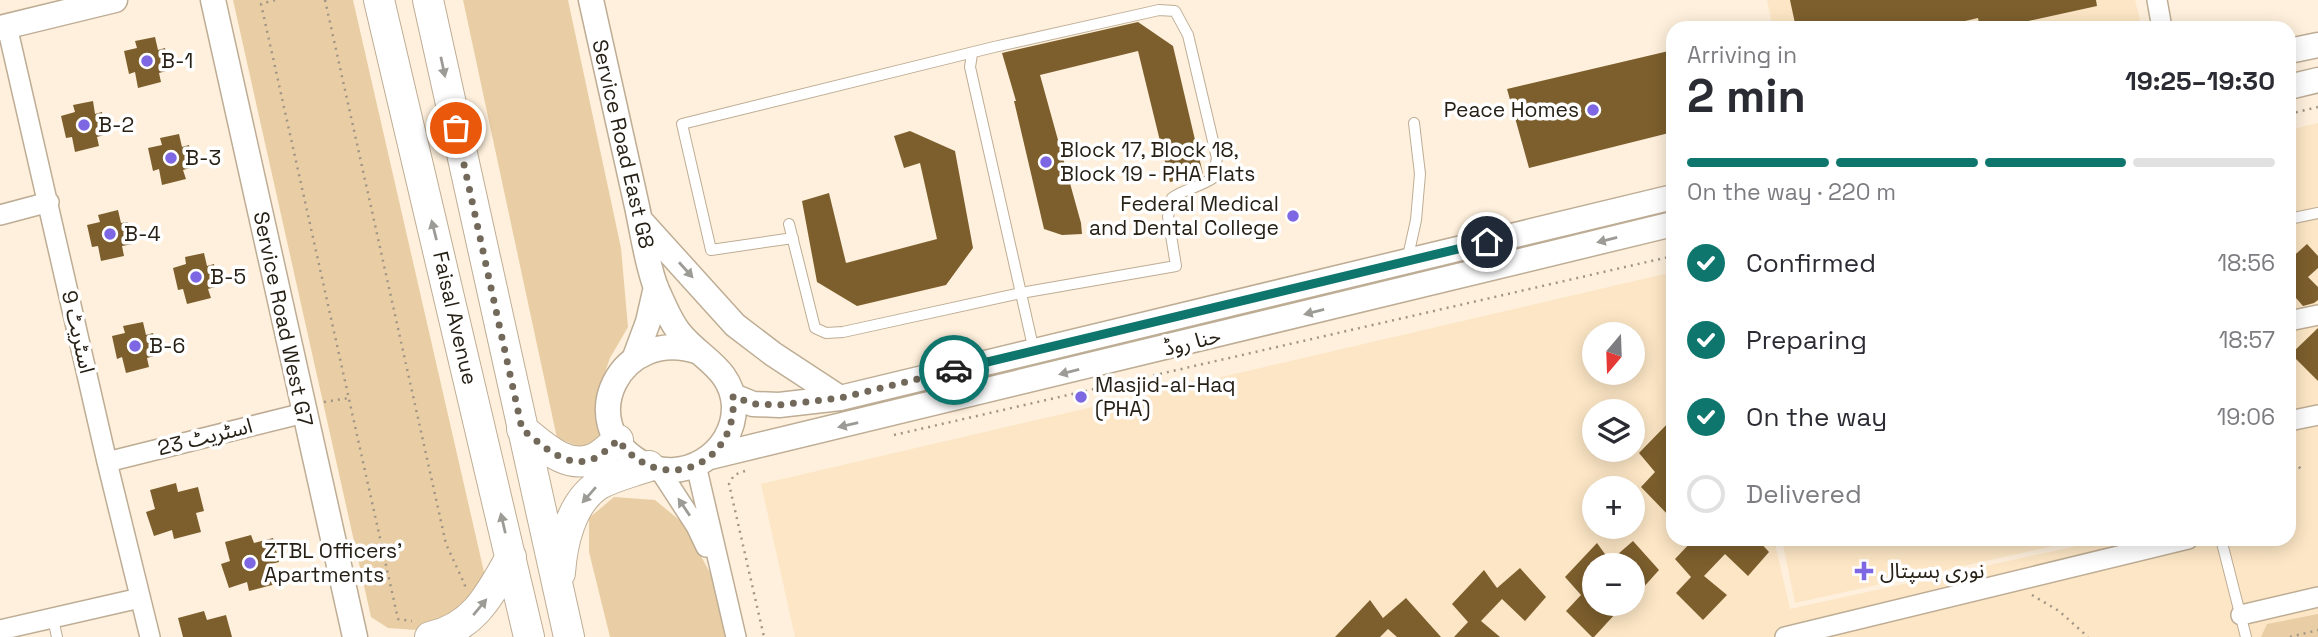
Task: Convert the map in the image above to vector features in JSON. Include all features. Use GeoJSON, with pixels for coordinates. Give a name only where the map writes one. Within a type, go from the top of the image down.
{"type":"FeatureCollection","features":[{"type":"Feature","properties":{"kind":"main road","name":"Faisal Avenue"},"geometry":{"type":"LineString","coordinates":[[379,0],[529,637]]}},
{"type":"Feature","properties":{"kind":"main road","name":"Faisal Avenue"},"geometry":{"type":"LineString","coordinates":[[428,0],[569,637]]}},
{"type":"Feature","properties":{"kind":"main road"},"geometry":{"type":"LineString","coordinates":[[522,429],[555,455],[582,462],[597,457],[618,440]]}},
{"type":"Feature","properties":{"kind":"main road"},"geometry":{"type":"LineString","coordinates":[[558,592],[565,540],[571,520],[584,499],[597,486],[654,468]]}},
{"type":"Feature","properties":{"kind":"main road"},"geometry":{"type":"LineString","coordinates":[[424,629],[448,633],[469,619],[487,598],[511,557]]}},
{"type":"Feature","properties":{"kind":"street"},"geometry":{"type":"LineString","coordinates":[[4,27],[115,0]]}},
{"type":"Feature","properties":{"kind":"street","name":"Service Road West G7"},"geometry":{"type":"LineString","coordinates":[[213,0],[355,637]]}},
{"type":"Feature","properties":{"kind":"street","name":"Service Road East G8"},"geometry":{"type":"LineString","coordinates":[[591,0],[656,287]]}},
{"type":"Feature","properties":{"kind":"street"},"geometry":{"type":"LineString","coordinates":[[2157,0],[2161,21]]}},
{"type":"Feature","properties":{"kind":"street","name":"اسٹریٹ 9"},"geometry":{"type":"LineString","coordinates":[[4,27],[49,202],[107,462],[150,637]]}},
{"type":"Feature","properties":{"kind":"street"},"geometry":{"type":"LineString","coordinates":[[2296,50],[2318,45]]}},
{"type":"Feature","properties":{"kind":"street"},"geometry":{"type":"LineString","coordinates":[[2296,85],[2318,80]]}},
{"type":"Feature","properties":{"kind":"street","name":"حنا روڈ"},"geometry":{"type":"LineString","coordinates":[[733,396],[753,404],[779,405],[840,398],[1666,199]]}},
{"type":"Feature","properties":{"kind":"street"},"geometry":{"type":"LineString","coordinates":[[0,215],[49,202]]}},
{"type":"Feature","properties":{"kind":"street"},"geometry":{"type":"LineString","coordinates":[[640,220],[736,325],[773,354],[840,398]]}},
{"type":"Feature","properties":{"kind":"street","name":"حنا روڈ"},"geometry":{"type":"LineString","coordinates":[[703,461],[1666,226]]}},
{"type":"Feature","properties":{"kind":"street"},"geometry":{"type":"LineString","coordinates":[[1362,272],[1367,299]]}},
{"type":"Feature","properties":{"kind":"street"},"geometry":{"type":"LineString","coordinates":[[654,468],[684,469],[703,461],[725,440],[733,419],[733,396],[721,370],[678,331],[656,287]]}},
{"type":"Feature","properties":{"kind":"street"},"geometry":{"type":"LineString","coordinates":[[635,357],[648,322],[656,287]]}},
{"type":"Feature","properties":{"kind":"street"},"geometry":{"type":"LineString","coordinates":[[2296,320],[2318,315]]}},
{"type":"Feature","properties":{"kind":"street"},"geometry":{"type":"LineString","coordinates":[[699,352],[671,346],[653,349],[635,357],[619,373],[610,395],[610,418],[618,440],[632,456],[654,468],[696,526],[725,589]]}},
{"type":"Feature","properties":{"kind":"street","name":"اسٹریٹ 23"},"geometry":{"type":"LineString","coordinates":[[107,462],[303,410]]}},
{"type":"Feature","properties":{"kind":"street"},"geometry":{"type":"LineString","coordinates":[[2296,420],[2318,415]]}},
{"type":"Feature","properties":{"kind":"street"},"geometry":{"type":"LineString","coordinates":[[703,461],[736,637]]}},
{"type":"Feature","properties":{"kind":"street"},"geometry":{"type":"LineString","coordinates":[[1785,637],[2160,546]]}},
{"type":"Feature","properties":{"kind":"street"},"geometry":{"type":"LineString","coordinates":[[2241,615],[2318,597]]}},
{"type":"Feature","properties":{"kind":"street"},"geometry":{"type":"LineString","coordinates":[[0,630],[55,628],[141,598]]}},
{"type":"Feature","properties":{"kind":"lane"},"geometry":{"type":"LineString","coordinates":[[789,224],[793,238],[815,328],[826,333],[843,332],[1021,293],[1176,266],[1168,217],[1172,198],[1181,191],[1199,187],[1213,178],[1217,159],[1188,35],[1175,11],[1159,10],[682,124],[711,250],[793,238]]}},
{"type":"Feature","properties":{"kind":"lane"},"geometry":{"type":"LineString","coordinates":[[972,54],[970,67],[1034,351]]}},
{"type":"Feature","properties":{"kind":"lane"},"geometry":{"type":"LineString","coordinates":[[1407,261],[1416,220],[1420,173],[1414,123]]}},
{"type":"Feature","properties":{"kind":"lane"},"geometry":{"type":"LineString","coordinates":[[2296,218],[2318,213]]}},
{"type":"Feature","properties":{"kind":"lane"},"geometry":{"type":"LineString","coordinates":[[2223,546],[2246,637]]}},
{"type":"Feature","properties":{"kind":"path"},"geometry":{"type":"LineString","coordinates":[[275,0],[261,4],[398,619],[424,629]]}},
{"type":"Feature","properties":{"kind":"path"},"geometry":{"type":"LineString","coordinates":[[324,0],[446,544],[465,585],[460,595]]}},
{"type":"Feature","properties":{"kind":"path"},"geometry":{"type":"LineString","coordinates":[[2296,112],[2318,107]]}},
{"type":"Feature","properties":{"kind":"path"},"geometry":{"type":"LineString","coordinates":[[892,436],[1666,258]]}},
{"type":"Feature","properties":{"kind":"path"},"geometry":{"type":"LineString","coordinates":[[303,410],[349,398]]}},
{"type":"Feature","properties":{"kind":"path"},"geometry":{"type":"LineString","coordinates":[[2296,464],[2302,470]]}},
{"type":"Feature","properties":{"kind":"path"},"geometry":{"type":"LineString","coordinates":[[746,471],[734,475],[729,484],[764,637]]}},
{"type":"Feature","properties":{"kind":"path"},"geometry":{"type":"LineString","coordinates":[[2011,582],[2059,611],[2088,637]]}},
{"type":"Feature","properties":{"kind":"path"},"geometry":{"type":"LineString","coordinates":[[2290,637],[2318,630]]}},
{"type":"Feature","properties":{"kind":"shaded area"},"geometry":{"type":"Polygon","coordinates":[[[233,0],[353,0],[487,585],[430,631],[388,628],[371,617],[233,0]]]}},
{"type":"Feature","properties":{"kind":"shaded area"},"geometry":{"type":"Polygon","coordinates":[[[463,0],[568,0],[621,248],[628,327],[610,358],[598,393],[602,432],[588,450],[557,438],[463,0]]]}},
{"type":"Feature","properties":{"kind":"shaded area"},"geometry":{"type":"Polygon","coordinates":[[[1767,0],[2135,0],[2140,21],[1772,21],[1767,0]]]}},
{"type":"Feature","properties":{"kind":"shaded area"},"geometry":{"type":"Polygon","coordinates":[[[2318,123],[2318,637],[795,637],[761,484],[1666,274],[1666,546],[1776,546],[1790,609],[2076,546],[2296,546],[2296,128],[2318,123]]]}},
{"type":"Feature","properties":{"kind":"shaded area"},"geometry":{"type":"Polygon","coordinates":[[[614,497],[655,500],[683,523],[721,593],[731,637],[610,637],[589,552],[589,518],[614,497]]]}},
{"type":"Feature","properties":{"kind":"shaded area","name":"نوری ہسپتال"},"geometry":{"type":"Polygon","coordinates":[[[1783,546],[2053,546],[1795,603],[1783,546]]]}},
{"type":"Feature","properties":{"kind":"shaded area"},"geometry":{"type":"Polygon","coordinates":[[[2318,614],[2318,637],[2261,637],[2267,624],[2318,614]]]}},
{"type":"Feature","properties":{"kind":"building"},"geometry":{"type":"Polygon","coordinates":[[[1790,0],[2096,0],[2097,6],[2028,21],[1979,21],[1978,18],[1965,21],[1794,21],[1790,0]]]}},
{"type":"Feature","properties":{"kind":"building"},"geometry":{"type":"Polygon","coordinates":[[[1138,22],[1173,46],[1203,174],[1170,182],[1138,51],[1040,75],[1082,234],[1062,235],[1044,229],[1016,101],[1002,53],[1138,22]]]}},
{"type":"Feature","properties":{"kind":"building","name":"B-1"},"geometry":{"type":"Polygon","coordinates":[[[155,37],[158,50],[165,48],[170,70],[159,73],[161,82],[138,88],[135,72],[129,74],[124,51],[137,48],[135,41],[155,37]]]}},
{"type":"Feature","properties":{"kind":"building","name":"Peace Homes"},"geometry":{"type":"Polygon","coordinates":[[[1666,52],[1666,134],[1529,168],[1507,89],[1666,52]]]}},
{"type":"Feature","properties":{"kind":"building","name":"B-2"},"geometry":{"type":"Polygon","coordinates":[[[93,101],[95,114],[102,112],[107,134],[97,137],[99,146],[75,152],[72,137],[66,138],[61,116],[75,112],[73,105],[93,101]]]}},
{"type":"Feature","properties":{"kind":"building"},"geometry":{"type":"Polygon","coordinates":[[[910,131],[955,151],[973,248],[946,285],[857,306],[817,282],[802,201],[829,193],[846,263],[937,239],[920,163],[904,168],[894,136],[910,131]]]}},
{"type":"Feature","properties":{"kind":"building","name":"B-3"},"geometry":{"type":"Polygon","coordinates":[[[179,134],[182,147],[189,145],[194,167],[183,170],[186,179],[162,185],[159,169],[153,171],[148,148],[162,145],[160,138],[179,134]]]}},
{"type":"Feature","properties":{"kind":"building","name":"B-4"},"geometry":{"type":"Polygon","coordinates":[[[118,210],[121,223],[128,222],[133,244],[122,246],[124,256],[101,261],[98,246],[92,247],[87,225],[100,222],[98,215],[118,210]]]}},
{"type":"Feature","properties":{"kind":"building"},"geometry":{"type":"Polygon","coordinates":[[[2307,244],[2318,256],[2318,268],[2308,277],[2318,287],[2318,300],[2303,306],[2296,298],[2296,254],[2307,244]]]}},
{"type":"Feature","properties":{"kind":"building","name":"B-5"},"geometry":{"type":"Polygon","coordinates":[[[204,253],[207,266],[214,264],[219,286],[208,289],[211,298],[187,304],[183,289],[178,290],[173,268],[186,264],[185,257],[204,253]]]}},
{"type":"Feature","properties":{"kind":"building","name":"B-6"},"geometry":{"type":"Polygon","coordinates":[[[143,322],[146,335],[153,333],[158,355],[147,358],[149,367],[126,373],[122,357],[117,359],[112,336],[125,333],[123,326],[143,322]]]}},
{"type":"Feature","properties":{"kind":"building"},"geometry":{"type":"Polygon","coordinates":[[[2318,328],[2318,381],[2296,359],[2296,349],[2318,328]]]}},
{"type":"Feature","properties":{"kind":"building"},"geometry":{"type":"Polygon","coordinates":[[[1666,425],[1666,513],[1645,491],[1645,483],[1655,472],[1645,460],[1645,447],[1666,425]]]}},
{"type":"Feature","properties":{"kind":"building"},"geometry":{"type":"Polygon","coordinates":[[[176,483],[178,492],[198,487],[204,511],[196,513],[201,532],[174,539],[172,530],[154,536],[146,512],[155,509],[150,490],[176,483]]]}},
{"type":"Feature","properties":{"kind":"building","name":"ZTBL Officers' Apartments"},"geometry":{"type":"Polygon","coordinates":[[[251,535],[254,543],[273,538],[279,562],[271,564],[276,584],[249,591],[247,582],[229,588],[221,564],[230,561],[225,542],[251,535]]]}},
{"type":"Feature","properties":{"kind":"building"},"geometry":{"type":"Polygon","coordinates":[[[1633,541],[1644,553],[1619,553],[1633,541]]]}},
{"type":"Feature","properties":{"kind":"building"},"geometry":{"type":"Polygon","coordinates":[[[1597,543],[1604,553],[1588,553],[1597,543]]]}},
{"type":"Feature","properties":{"kind":"building"},"geometry":{"type":"Polygon","coordinates":[[[1687,546],[1763,546],[1769,552],[1748,576],[1725,554],[1704,576],[1727,595],[1703,620],[1676,593],[1691,577],[1675,559],[1687,546]]]}},
{"type":"Feature","properties":{"kind":"building"},"geometry":{"type":"Polygon","coordinates":[[[1645,554],[1659,570],[1645,586],[1645,554]]]}},
{"type":"Feature","properties":{"kind":"building"},"geometry":{"type":"Polygon","coordinates":[[[1582,559],[1582,616],[1613,616],[1594,637],[1566,611],[1581,595],[1565,577],[1582,559]]]}},
{"type":"Feature","properties":{"kind":"building"},"geometry":{"type":"Polygon","coordinates":[[[1520,568],[1546,597],[1525,621],[1502,599],[1481,621],[1500,637],[1454,637],[1468,622],[1452,604],[1484,570],[1497,588],[1520,568]]]}},
{"type":"Feature","properties":{"kind":"building"},"geometry":{"type":"Polygon","coordinates":[[[1406,598],[1441,637],[1397,637],[1388,629],[1380,637],[1335,637],[1370,600],[1383,618],[1406,598]]]}},
{"type":"Feature","properties":{"kind":"building","name":"ZTBL Officers' Apartments"},"geometry":{"type":"Polygon","coordinates":[[[204,611],[207,620],[226,615],[232,637],[183,637],[178,618],[204,611]]]}},
{"type":"Feature","properties":{"kind":"way so far"},"geometry":{"type":"LineString","coordinates":[[456,128],[522,429],[555,455],[582,462],[597,457],[618,440],[632,456],[649,466],[669,470],[684,469],[703,462],[725,440],[733,419],[733,396],[753,404],[779,405],[840,398],[954,370]]}},
{"type":"Feature","properties":{"kind":"place","name":"B-1"},"geometry":{"type":"Point","coordinates":[147,61]}},
{"type":"Feature","properties":{"kind":"place","name":"Peace Homes"},"geometry":{"type":"Point","coordinates":[1593,110]}},
{"type":"Feature","properties":{"kind":"place","name":"B-2"},"geometry":{"type":"Point","coordinates":[84,125]}},
{"type":"Feature","properties":{"kind":"place","name":"B-3"},"geometry":{"type":"Point","coordinates":[171,158]}},
{"type":"Feature","properties":{"kind":"place","name":"Block 17, Block 18, Block 19 - PHA Flats"},"geometry":{"type":"Point","coordinates":[1046,162]}},
{"type":"Feature","properties":{"kind":"place","name":"Federal Medical and Dental College"},"geometry":{"type":"Point","coordinates":[1293,216]}},
{"type":"Feature","properties":{"kind":"place","name":"B-4"},"geometry":{"type":"Point","coordinates":[110,234]}},
{"type":"Feature","properties":{"kind":"place","name":"B-5"},"geometry":{"type":"Point","coordinates":[196,277]}},
{"type":"Feature","properties":{"kind":"place","name":"B-6"},"geometry":{"type":"Point","coordinates":[135,346]}},
{"type":"Feature","properties":{"kind":"place","name":"Masjid-al-Haq (PHA)"},"geometry":{"type":"Point","coordinates":[1081,397]}},
{"type":"Feature","properties":{"kind":"place","name":"ZTBL Officers' Apartments"},"geometry":{"type":"Point","coordinates":[250,563]}},
{"type":"Feature","properties":{"kind":"place","name":"نوری ہسپتال"},"geometry":{"type":"Point","coordinates":[1864,571]}},
{"type":"Feature","properties":{"kind":"route"},"geometry":{"type":"LineString","coordinates":[[954,370],[1487,242]]}}]}
